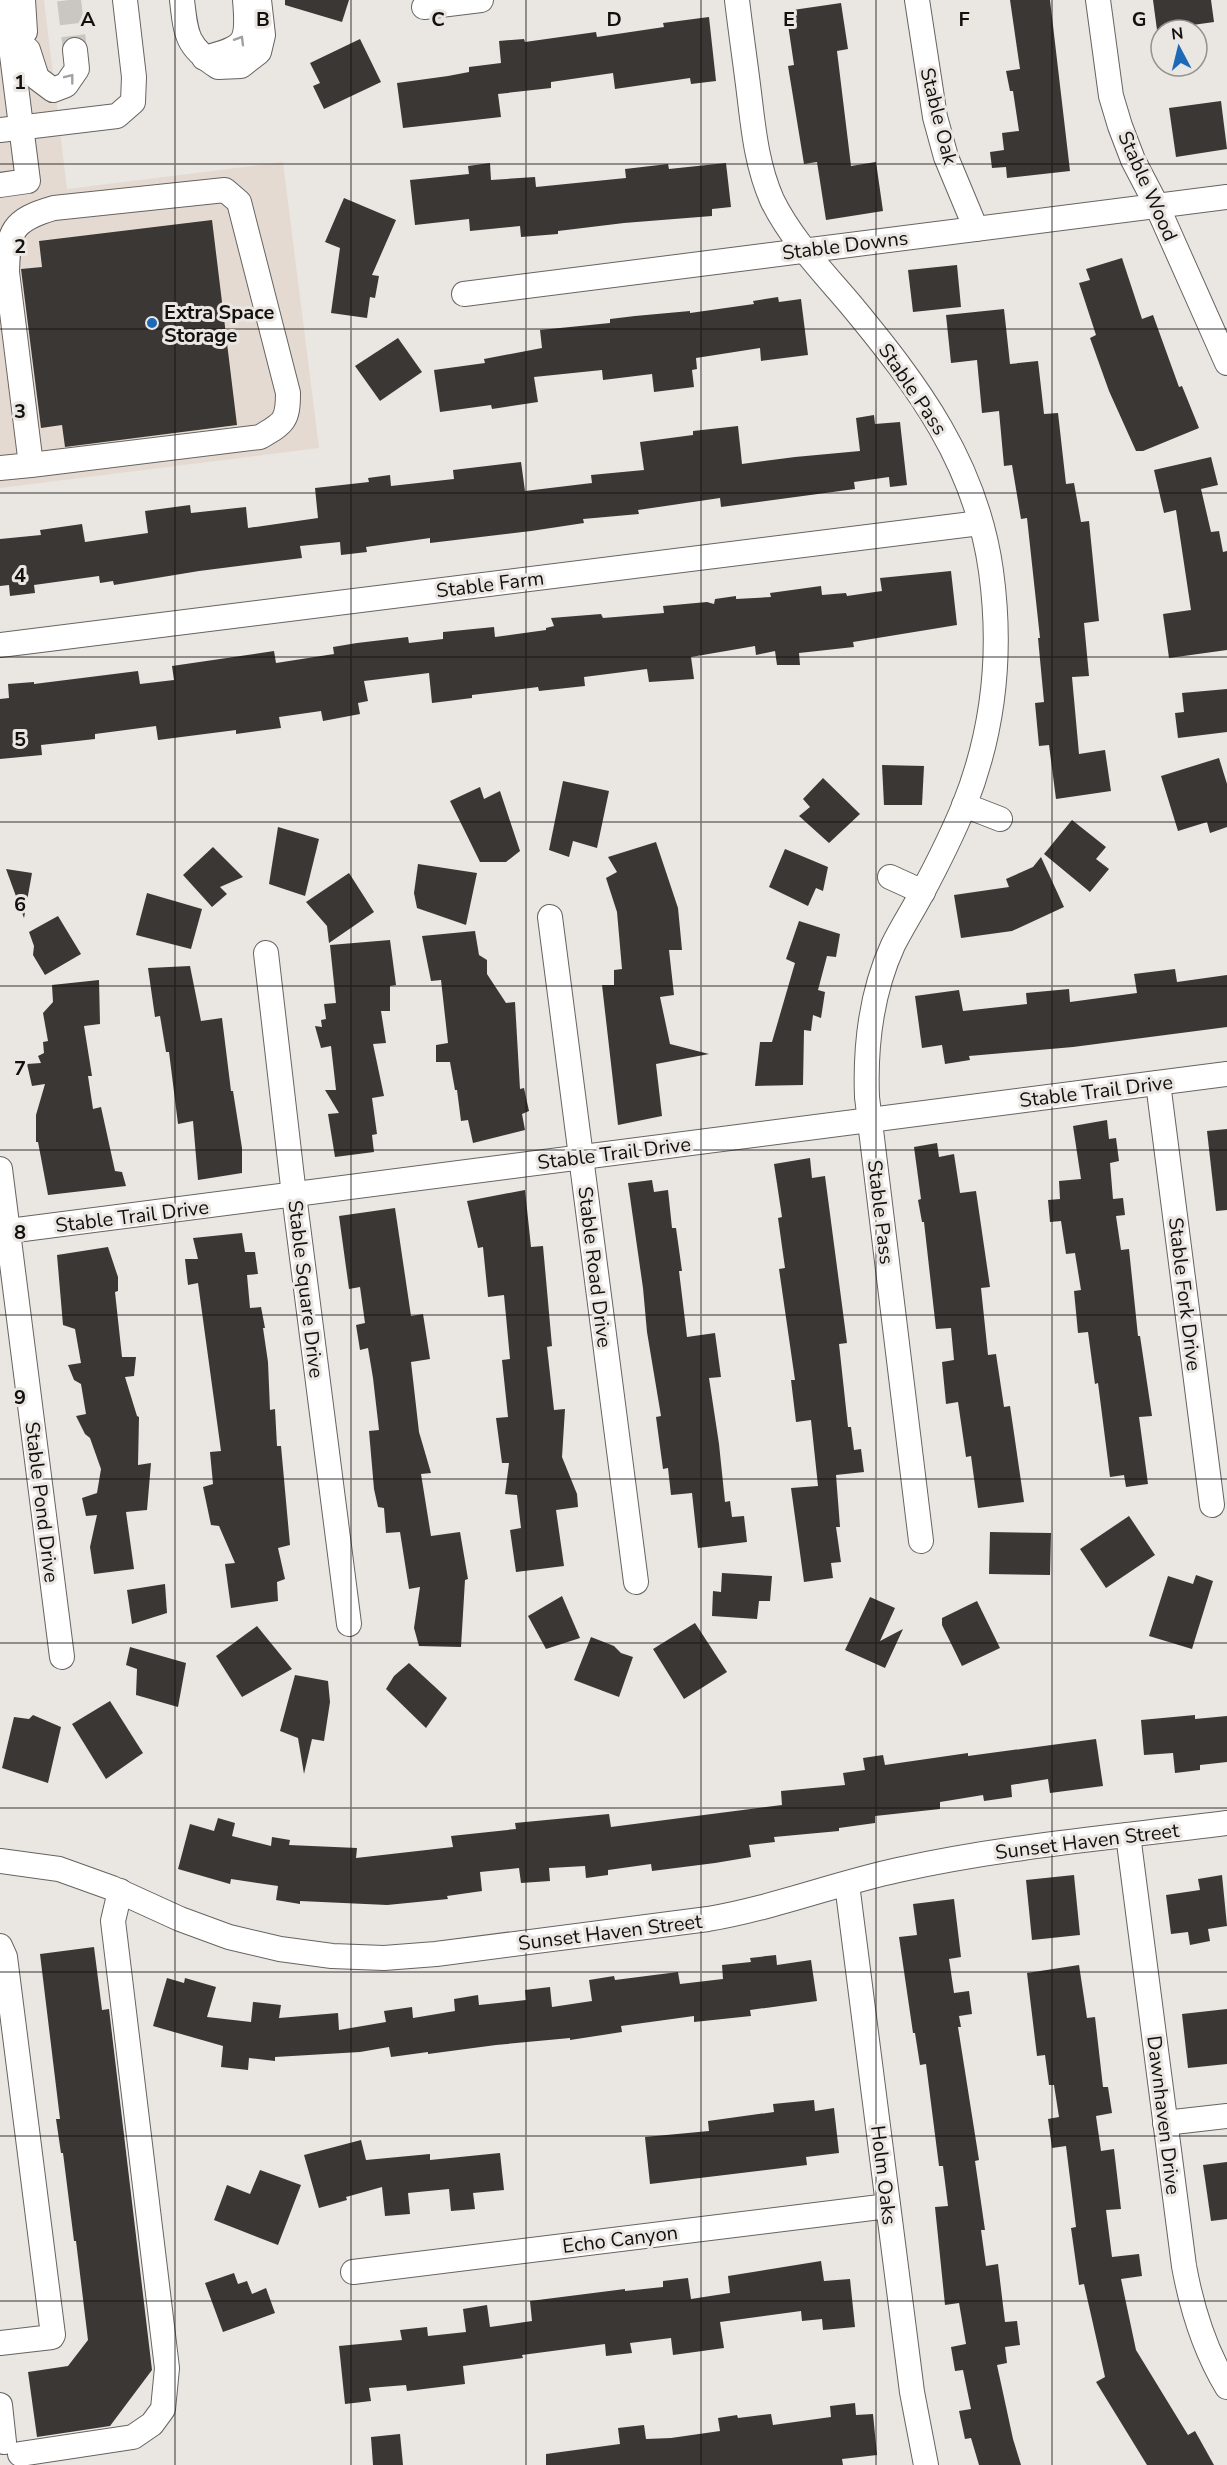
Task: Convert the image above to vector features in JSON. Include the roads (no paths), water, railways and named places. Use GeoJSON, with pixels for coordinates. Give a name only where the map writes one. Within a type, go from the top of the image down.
{"type":"FeatureCollection","features":[{"type":"Feature","properties":{"kind":"street"},"geometry":{"type":"LineString","coordinates":[[0,185],[28,181],[10,129],[5,0]]}},
{"type":"Feature","properties":{"kind":"street"},"geometry":{"type":"LineString","coordinates":[[23,0],[27,41],[37,78],[53,90],[66,85],[77,69],[75,50]]}},
{"type":"Feature","properties":{"kind":"street"},"geometry":{"type":"LineString","coordinates":[[10,129],[117,116],[133,102],[134,77],[125,0]]}},
{"type":"Feature","properties":{"kind":"street"},"geometry":{"type":"LineString","coordinates":[[182,0],[191,45],[218,68],[241,66],[259,52],[263,35],[259,0]]}},
{"type":"Feature","properties":{"kind":"street"},"geometry":{"type":"LineString","coordinates":[[204,58],[235,50],[244,39],[247,26],[245,0]]}},
{"type":"Feature","properties":{"kind":"street"},"geometry":{"type":"LineString","coordinates":[[424,7],[481,0]]}},
{"type":"Feature","properties":{"kind":"street","name":"Stable Pass"},"geometry":{"type":"LineString","coordinates":[[737,0],[757,156],[772,200],[805,250],[921,393],[954,454],[980,523],[995,602],[997,661],[993,705],[964,805],[923,892],[893,944],[873,1004],[865,1065],[869,1121],[921,1541]]}},
{"type":"Feature","properties":{"kind":"street","name":"Stable Oak"},"geometry":{"type":"LineString","coordinates":[[917,0],[935,117],[946,157],[976,229]]}},
{"type":"Feature","properties":{"kind":"street","name":"Stable Wood"},"geometry":{"type":"LineString","coordinates":[[1098,0],[1114,106],[1133,160],[1157,206],[1227,363]]}},
{"type":"Feature","properties":{"kind":"street"},"geometry":{"type":"LineString","coordinates":[[0,468],[31,465],[260,436],[280,425],[288,414],[288,393],[239,202],[225,190],[54,208],[34,214],[20,222],[8,244],[7,273],[31,465]]}},
{"type":"Feature","properties":{"kind":"street","name":"Stable Downs"},"geometry":{"type":"LineString","coordinates":[[464,294],[1227,197]]}},
{"type":"Feature","properties":{"kind":"street","name":"Stable Farm"},"geometry":{"type":"LineString","coordinates":[[0,645],[980,523]]}},
{"type":"Feature","properties":{"kind":"street"},"geometry":{"type":"LineString","coordinates":[[964,805],[1000,819]]}},
{"type":"Feature","properties":{"kind":"street"},"geometry":{"type":"LineString","coordinates":[[890,877],[923,892]]}},
{"type":"Feature","properties":{"kind":"street","name":"Stable Road Drive"},"geometry":{"type":"LineString","coordinates":[[550,917],[636,1582]]}},
{"type":"Feature","properties":{"kind":"street","name":"Stable Square Drive"},"geometry":{"type":"LineString","coordinates":[[266,953],[294,1195],[350,1624]]}},
{"type":"Feature","properties":{"kind":"street","name":"Stable Trail Drive"},"geometry":{"type":"LineString","coordinates":[[4,1232],[1227,1074]]}},
{"type":"Feature","properties":{"kind":"street","name":"Stable Fork Drive"},"geometry":{"type":"LineString","coordinates":[[1158,1083],[1212,1504]]}},
{"type":"Feature","properties":{"kind":"street","name":"Stable Pond Drive"},"geometry":{"type":"LineString","coordinates":[[0,1169],[4,1232],[62,1657]]}},
{"type":"Feature","properties":{"kind":"street","name":"Sunset Haven Street"},"geometry":{"type":"LineString","coordinates":[[0,1861],[59,1869],[120,1891],[180,1919],[240,1939],[280,1949],[332,1956],[384,1958],[436,1954],[752,1912],[897,1870],[989,1853],[1227,1823]]}},
{"type":"Feature","properties":{"kind":"street","name":"Dawnhaven Drive"},"geometry":{"type":"LineString","coordinates":[[1128,1835],[1189,2296],[1206,2346],[1227,2387]]}},
{"type":"Feature","properties":{"kind":"street","name":"Holm Oaks"},"geometry":{"type":"LineString","coordinates":[[847,1884],[912,2392],[926,2465]]}},
{"type":"Feature","properties":{"kind":"street"},"geometry":{"type":"LineString","coordinates":[[0,2405],[12,2451],[133,2437],[152,2424],[163,2409],[167,2368],[113,1921],[120,1891]]}},
{"type":"Feature","properties":{"kind":"street"},"geometry":{"type":"LineString","coordinates":[[0,1946],[5,1957],[53,2335],[52,2337],[0,2343]]}},
{"type":"Feature","properties":{"kind":"street"},"geometry":{"type":"LineString","coordinates":[[1166,2123],[1227,2115]]}},
{"type":"Feature","properties":{"kind":"street","name":"Echo Canyon"},"geometry":{"type":"LineString","coordinates":[[353,2272],[888,2206]]}},
{"type":"Feature","properties":{"kind":"tunnel"},"geometry":{"type":"LineString","coordinates":[[69,0],[75,50]]}},
{"type":"Feature","properties":{"kind":"place","name":"Extra Space Storage"},"geometry":{"type":"Point","coordinates":[152,323]}}]}
